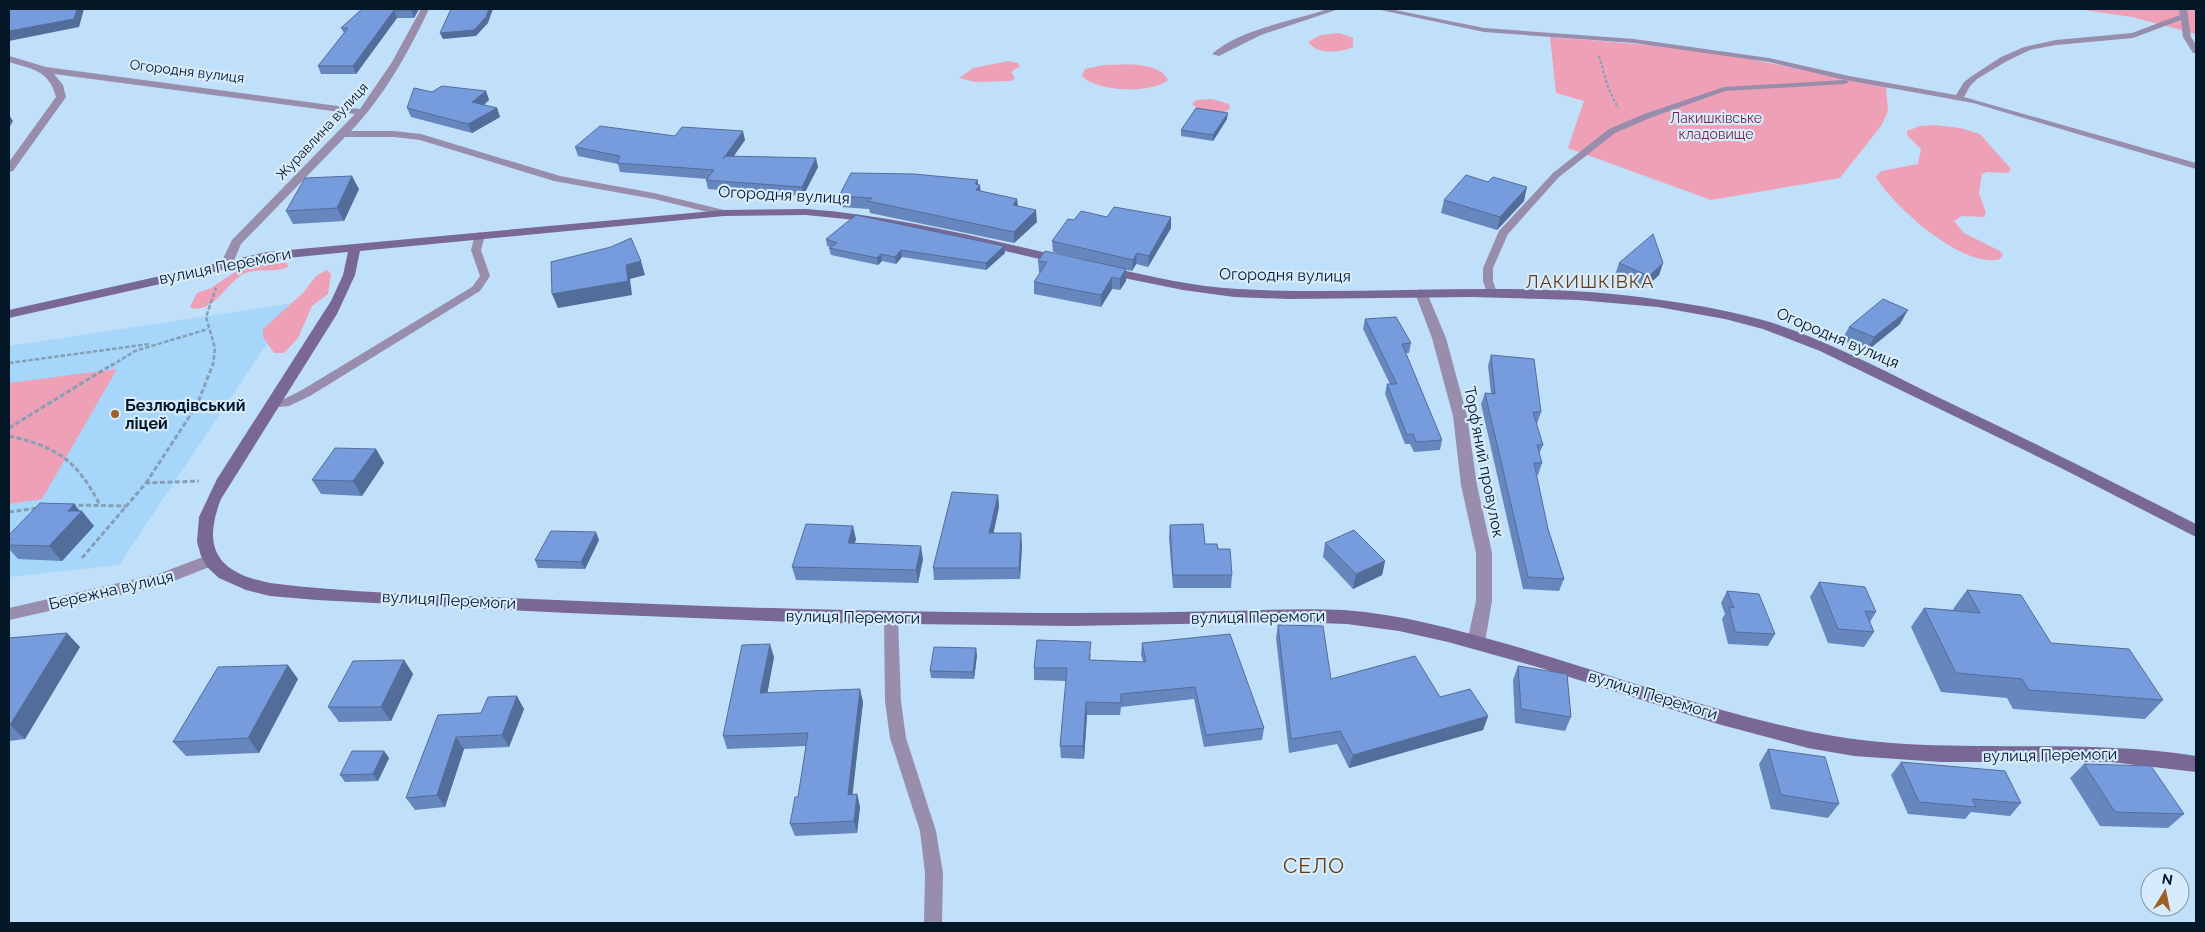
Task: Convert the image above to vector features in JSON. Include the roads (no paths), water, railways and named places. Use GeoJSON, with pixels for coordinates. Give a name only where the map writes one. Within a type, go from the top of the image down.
{"type":"FeatureCollection","features":[{"type":"Feature","properties":{"kind":"street","name":"Журавлина вулиця"},"geometry":{"type":"LineString","coordinates":[[227,263],[230,252],[240,239],[363,112],[393,71],[425,9]]}},
{"type":"Feature","properties":{"kind":"street","name":"Огородня вулиця"},"geometry":{"type":"LineString","coordinates":[[9,59],[45,70],[363,112]]}},
{"type":"Feature","properties":{"kind":"street"},"geometry":{"type":"LineString","coordinates":[[9,169],[61,97],[58,85],[45,70]]}},
{"type":"Feature","properties":{"kind":"street","name":"Огородня вулиця"},"geometry":{"type":"LineString","coordinates":[[342,134],[387,133],[421,137],[558,180],[654,196],[724,213],[806,212],[871,218],[1076,264]]}},
{"type":"Feature","properties":{"kind":"street","name":"вулиця Перемоги"},"geometry":{"type":"LineString","coordinates":[[9,314],[227,263],[274,255],[724,213]]}},
{"type":"Feature","properties":{"kind":"street"},"geometry":{"type":"LineString","coordinates":[[211,560],[206,550],[204,536],[206,519],[224,480],[344,290],[352,269],[355,246]]}},
{"type":"Feature","properties":{"kind":"street","name":"Огородня вулиця"},"geometry":{"type":"LineString","coordinates":[[1095,268],[1183,286],[1242,294],[1492,293],[1578,296],[1658,303],[1726,315],[1790,333],[1825,348],[1929,397],[2196,531]]}},
{"type":"Feature","properties":{"kind":"street","name":"Торф'яний провулок"},"geometry":{"type":"LineString","coordinates":[[1421,293],[1439,338],[1458,407],[1472,504],[1484,553],[1484,600],[1476,642]]}},
{"type":"Feature","properties":{"kind":"street","name":"вулиця Перемоги"},"geometry":{"type":"LineString","coordinates":[[211,560],[224,574],[242,582],[264,588],[318,594],[712,613],[891,618],[1109,620],[1340,616],[1403,624],[1476,642],[1751,726],[1844,746],[1902,753],[1968,756],[2099,752],[2154,756],[2196,764]]}},
{"type":"Feature","properties":{"kind":"street","name":"Бережна вулиця"},"geometry":{"type":"LineString","coordinates":[[9,614],[161,580],[211,560]]}},
{"type":"Feature","properties":{"kind":"lane"},"geometry":{"type":"LineString","coordinates":[[1216,54],[1254,35],[1335,9]]}},
{"type":"Feature","properties":{"kind":"lane"},"geometry":{"type":"LineString","coordinates":[[1380,9],[1484,30],[1585,37],[1724,52],[1959,98],[2196,166]]}},
{"type":"Feature","properties":{"kind":"lane"},"geometry":{"type":"LineString","coordinates":[[1959,98],[1965,85],[1975,76],[2028,48],[2059,42],[2126,37],[2158,28],[2183,13],[2187,37],[2196,50]]}},
{"type":"Feature","properties":{"kind":"lane"},"geometry":{"type":"LineString","coordinates":[[1492,293],[1488,281],[1488,268],[1503,233],[1556,175],[1600,139],[1621,126],[1696,97],[1724,89],[1813,83],[1871,82]]}},
{"type":"Feature","properties":{"kind":"lane"},"geometry":{"type":"LineString","coordinates":[[272,405],[285,403],[306,393],[476,289],[486,276],[476,250],[480,235]]}},
{"type":"Feature","properties":{"kind":"lane"},"geometry":{"type":"LineString","coordinates":[[891,618],[893,701],[898,738],[928,831],[934,873],[933,923]]}},
{"type":"Feature","properties":{"kind":"place","name":"Безлюдівський ліцей"},"geometry":{"type":"Point","coordinates":[115,414]}},
{"type":"Feature","properties":{"kind":"district","name":"ЛАКИШКІВКА"},"geometry":{"type":"Point","coordinates":[1590,281]}},
{"type":"Feature","properties":{"kind":"district","name":"СЕЛО"},"geometry":{"type":"Point","coordinates":[1314,865]}},
{"type":"Feature","properties":{"kind":"park label","name":"Лакишківське кладовище"},"geometry":{"type":"Point","coordinates":[1716,126]}}]}
